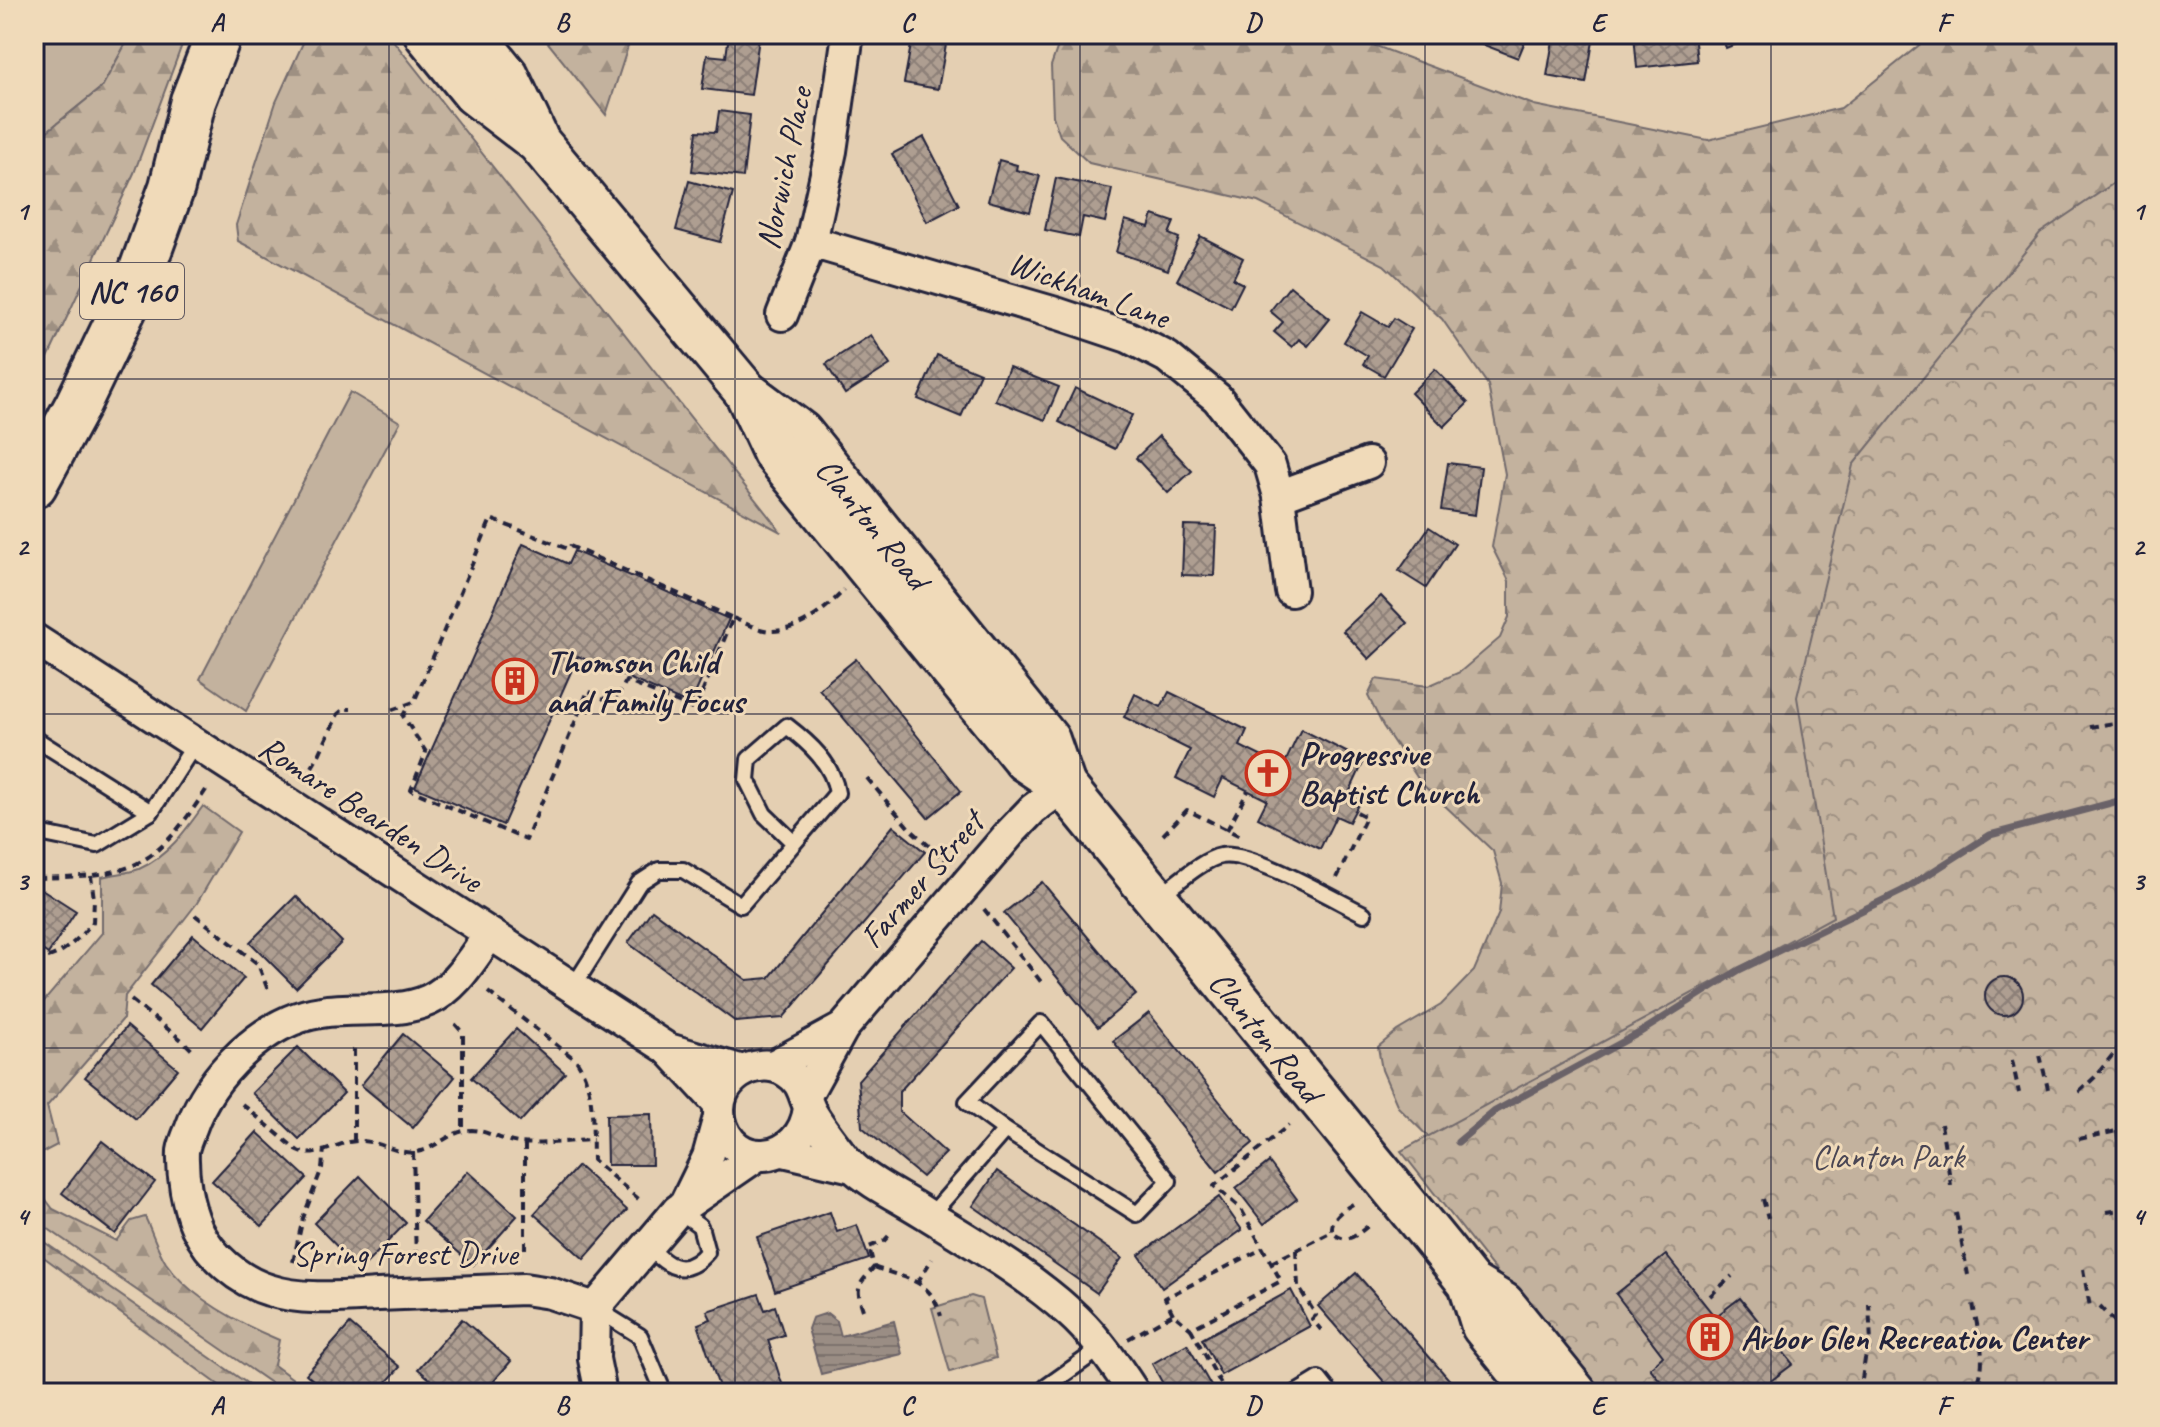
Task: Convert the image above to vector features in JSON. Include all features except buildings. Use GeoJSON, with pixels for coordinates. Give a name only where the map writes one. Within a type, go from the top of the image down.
{"type":"FeatureCollection","features":[{"type":"Feature","properties":{"kind":"main road","name":"NC 160"},"geometry":{"type":"LineString","coordinates":[[34,485],[77,406],[140,275],[172,187],[193,101],[219,34]]}},
{"type":"Feature","properties":{"kind":"main road","name":"NC 160"},"geometry":{"type":"LineString","coordinates":[[172,187],[205,137],[250,34]]}},
{"type":"Feature","properties":{"kind":"main road","name":"Clanton Road"},"geometry":{"type":"LineString","coordinates":[[426,34],[474,93],[538,142],[746,392],[801,433],[1048,740],[1064,786],[1155,899],[1470,1284],[1503,1304],[1575,1393]]}},
{"type":"Feature","properties":{"kind":"main road","name":"Clanton Road"},"geometry":{"type":"LineString","coordinates":[[473,34],[507,76],[538,142]]}},
{"type":"Feature","properties":{"kind":"main road","name":"Clanton Road"},"geometry":{"type":"LineString","coordinates":[[1470,1284],[1483,1326],[1537,1393]]}},
{"type":"Feature","properties":{"kind":"street","name":"Norwich Place"},"geometry":{"type":"LineString","coordinates":[[782,315],[811,242],[831,151],[848,34]]}},
{"type":"Feature","properties":{"kind":"street","name":"Wickham Lane"},"geometry":{"type":"LineString","coordinates":[[811,242],[1059,314],[1128,337],[1167,357],[1217,398],[1270,465],[1279,496],[1291,591]]}},
{"type":"Feature","properties":{"kind":"street"},"geometry":{"type":"LineString","coordinates":[[1279,496],[1368,463]]}},
{"type":"Feature","properties":{"kind":"street","name":"Romare Bearden Drive"},"geometry":{"type":"LineString","coordinates":[[34,639],[668,1049],[743,1071]]}},
{"type":"Feature","properties":{"kind":"street","name":"Farmer Street"},"geometry":{"type":"LineString","coordinates":[[808,1101],[843,1028],[1011,832],[1033,809],[1064,786]]}},
{"type":"Feature","properties":{"kind":"street","name":"Spring Forest Drive"},"geometry":{"type":"LineString","coordinates":[[490,934],[449,989],[426,1001],[402,1007],[320,1012],[299,1018],[273,1029],[236,1059],[199,1103],[183,1149],[192,1217],[207,1244],[230,1269],[270,1291],[323,1297],[524,1289],[550,1293],[595,1308]]}},
{"type":"Feature","properties":{"kind":"street","name":"Farmer Street"},"geometry":{"type":"LineString","coordinates":[[773,1066],[843,1028]]}},
{"type":"Feature","properties":{"kind":"street","name":"Romare Bearden Drive"},"geometry":{"type":"LineString","coordinates":[[668,1049],[719,1111]]}},
{"type":"Feature","properties":{"kind":"street"},"geometry":{"type":"LineString","coordinates":[[601,1393],[594,1359],[595,1308],[682,1207],[708,1157],[723,1090],[732,1079],[758,1066],[773,1066],[787,1072],[799,1082],[808,1101],[852,1167]]}},
{"type":"Feature","properties":{"kind":"street"},"geometry":{"type":"LineString","coordinates":[[682,1207],[803,1133],[808,1101]]}},
{"type":"Feature","properties":{"kind":"street"},"geometry":{"type":"LineString","coordinates":[[719,1111],[724,1131],[744,1151],[852,1167],[987,1251],[1114,1344],[1134,1393]]}},
{"type":"Feature","properties":{"kind":"lane"},"geometry":{"type":"LineString","coordinates":[[573,987],[639,883],[659,870],[683,870],[741,905],[837,793],[835,777],[808,742],[787,726],[749,759],[747,780],[764,814],[794,843]]}},
{"type":"Feature","properties":{"kind":"lane"},"geometry":{"type":"LineString","coordinates":[[34,738],[151,812]]}},
{"type":"Feature","properties":{"kind":"lane"},"geometry":{"type":"LineString","coordinates":[[34,826],[44,834],[97,845],[151,812],[195,744]]}},
{"type":"Feature","properties":{"kind":"lane"},"geometry":{"type":"LineString","coordinates":[[1155,899],[1218,856],[1233,855],[1263,864],[1364,914]]}},
{"type":"Feature","properties":{"kind":"lane"},"geometry":{"type":"LineString","coordinates":[[1041,1023],[1169,1181],[1137,1214],[1005,1130],[967,1102],[1041,1023]]}},
{"type":"Feature","properties":{"kind":"lane"},"geometry":{"type":"LineString","coordinates":[[930,1216],[1005,1130]]}},
{"type":"Feature","properties":{"kind":"lane"},"geometry":{"type":"LineString","coordinates":[[648,1245],[667,1265],[682,1268],[697,1263],[707,1252],[700,1226],[682,1207]]}},
{"type":"Feature","properties":{"kind":"lane"},"geometry":{"type":"LineString","coordinates":[[595,1308],[640,1336],[664,1393]]}},
{"type":"Feature","properties":{"kind":"lane"},"geometry":{"type":"LineString","coordinates":[[1050,1393],[1046,1387],[1114,1344]]}},
{"type":"Feature","properties":{"kind":"lane"},"geometry":{"type":"LineString","coordinates":[[1296,1393],[1319,1379],[1330,1393]]}},
{"type":"Feature","properties":{"kind":"path"},"geometry":{"type":"LineString","coordinates":[[392,710],[414,702],[491,519],[568,549],[570,546],[769,631],[800,624],[814,617],[851,583]]}},
{"type":"Feature","properties":{"kind":"path"},"geometry":{"type":"LineString","coordinates":[[409,704],[403,716],[426,752],[411,790],[526,840],[588,691],[604,699],[619,695],[626,681],[695,710],[733,618]]}},
{"type":"Feature","properties":{"kind":"path"},"geometry":{"type":"LineString","coordinates":[[305,779],[338,714],[344,709],[351,709]]}},
{"type":"Feature","properties":{"kind":"path"},"geometry":{"type":"LineString","coordinates":[[2090,727],[2126,721]]}},
{"type":"Feature","properties":{"kind":"path"},"geometry":{"type":"LineString","coordinates":[[867,778],[909,828],[945,860]]}},
{"type":"Feature","properties":{"kind":"path"},"geometry":{"type":"LineString","coordinates":[[37,878],[91,876],[137,865],[160,850],[206,790]]}},
{"type":"Feature","properties":{"kind":"path"},"geometry":{"type":"LineString","coordinates":[[1227,830],[1248,791]]}},
{"type":"Feature","properties":{"kind":"path"},"geometry":{"type":"LineString","coordinates":[[1163,835],[1187,810],[1241,836]]}},
{"type":"Feature","properties":{"kind":"path"},"geometry":{"type":"LineString","coordinates":[[1335,881],[1366,817],[1355,811]]}},
{"type":"Feature","properties":{"kind":"path"},"geometry":{"type":"LineString","coordinates":[[34,959],[50,959],[73,943],[93,922],[91,876]]}},
{"type":"Feature","properties":{"kind":"path"},"geometry":{"type":"LineString","coordinates":[[984,909],[1042,983]]}},
{"type":"Feature","properties":{"kind":"path"},"geometry":{"type":"LineString","coordinates":[[195,915],[258,964],[268,990]]}},
{"type":"Feature","properties":{"kind":"path"},"geometry":{"type":"LineString","coordinates":[[488,992],[576,1060],[590,1086],[593,1160],[642,1202]]}},
{"type":"Feature","properties":{"kind":"path"},"geometry":{"type":"LineString","coordinates":[[131,1000],[195,1053]]}},
{"type":"Feature","properties":{"kind":"path"},"geometry":{"type":"LineString","coordinates":[[455,1024],[463,1033],[463,1132]]}},
{"type":"Feature","properties":{"kind":"path"},"geometry":{"type":"LineString","coordinates":[[2079,1092],[2126,1038]]}},
{"type":"Feature","properties":{"kind":"path"},"geometry":{"type":"LineString","coordinates":[[354,1045],[354,1141]]}},
{"type":"Feature","properties":{"kind":"path"},"geometry":{"type":"LineString","coordinates":[[2040,1055],[2048,1089]]}},
{"type":"Feature","properties":{"kind":"path"},"geometry":{"type":"LineString","coordinates":[[2012,1060],[2019,1093]]}},
{"type":"Feature","properties":{"kind":"path"},"geometry":{"type":"LineString","coordinates":[[242,1104],[298,1151],[307,1155],[343,1141],[377,1143],[393,1151],[413,1152],[463,1132],[484,1131],[502,1140],[525,1143],[593,1140]]}},
{"type":"Feature","properties":{"kind":"path"},"geometry":{"type":"LineString","coordinates":[[1941,1124],[1951,1185]]}},
{"type":"Feature","properties":{"kind":"path"},"geometry":{"type":"LineString","coordinates":[[1191,1329],[1281,1281],[1241,1209],[1214,1186],[1289,1125]]}},
{"type":"Feature","properties":{"kind":"path"},"geometry":{"type":"LineString","coordinates":[[2079,1139],[2126,1129]]}},
{"type":"Feature","properties":{"kind":"path"},"geometry":{"type":"LineString","coordinates":[[2117,1131],[2126,1180]]}},
{"type":"Feature","properties":{"kind":"path"},"geometry":{"type":"LineString","coordinates":[[525,1143],[525,1252]]}},
{"type":"Feature","properties":{"kind":"path"},"geometry":{"type":"LineString","coordinates":[[293,1262],[303,1218],[322,1168],[324,1149]]}},
{"type":"Feature","properties":{"kind":"path"},"geometry":{"type":"LineString","coordinates":[[413,1152],[416,1259]]}},
{"type":"Feature","properties":{"kind":"path"},"geometry":{"type":"LineString","coordinates":[[1763,1199],[1768,1218]]}},
{"type":"Feature","properties":{"kind":"path"},"geometry":{"type":"LineString","coordinates":[[1332,1232],[1336,1216],[1353,1204]]}},
{"type":"Feature","properties":{"kind":"path"},"geometry":{"type":"LineString","coordinates":[[2107,1212],[2126,1209]]}},
{"type":"Feature","properties":{"kind":"path"},"geometry":{"type":"LineString","coordinates":[[1956,1213],[1968,1275]]}},
{"type":"Feature","properties":{"kind":"path"},"geometry":{"type":"LineString","coordinates":[[1332,1232],[1342,1239],[1350,1239],[1369,1225]]}},
{"type":"Feature","properties":{"kind":"path"},"geometry":{"type":"LineString","coordinates":[[1271,1263],[1332,1232]]}},
{"type":"Feature","properties":{"kind":"path"},"geometry":{"type":"LineString","coordinates":[[874,1267],[869,1247],[884,1241],[891,1233]]}},
{"type":"Feature","properties":{"kind":"path"},"geometry":{"type":"LineString","coordinates":[[1221,1384],[1191,1329],[1173,1314],[1165,1298],[1264,1248]]}},
{"type":"Feature","properties":{"kind":"path"},"geometry":{"type":"LineString","coordinates":[[1296,1250],[1298,1286],[1316,1315],[1312,1319],[1321,1330]]}},
{"type":"Feature","properties":{"kind":"path"},"geometry":{"type":"LineString","coordinates":[[917,1283],[932,1259]]}},
{"type":"Feature","properties":{"kind":"path"},"geometry":{"type":"LineString","coordinates":[[874,1267],[931,1291],[941,1316]]}},
{"type":"Feature","properties":{"kind":"path"},"geometry":{"type":"LineString","coordinates":[[863,1310],[858,1286],[874,1267]]}},
{"type":"Feature","properties":{"kind":"path"},"geometry":{"type":"LineString","coordinates":[[2083,1269],[2090,1307]]}},
{"type":"Feature","properties":{"kind":"path"},"geometry":{"type":"LineString","coordinates":[[1710,1296],[1732,1276]]}},
{"type":"Feature","properties":{"kind":"path"},"geometry":{"type":"LineString","coordinates":[[1973,1303],[1984,1393]]}},
{"type":"Feature","properties":{"kind":"path"},"geometry":{"type":"LineString","coordinates":[[1860,1393],[1865,1359],[1871,1343],[1869,1304]]}},
{"type":"Feature","properties":{"kind":"path"},"geometry":{"type":"LineString","coordinates":[[2100,1306],[2126,1333]]}},
{"type":"Feature","properties":{"kind":"path"},"geometry":{"type":"LineString","coordinates":[[1114,1344],[1173,1314]]}},
{"type":"Feature","properties":{"kind":"path"},"geometry":{"type":"LineString","coordinates":[[1971,1393],[1981,1375]]}},
{"type":"Feature","properties":{"kind":"green space"},"geometry":{"type":"Polygon","coordinates":[[[34,34],[131,34],[102,87],[34,142],[34,34]]]}},
{"type":"Feature","properties":{"kind":"green space"},"geometry":{"type":"Polygon","coordinates":[[[131,34],[186,34],[134,173],[34,388],[34,142],[102,87],[131,34]]]}},
{"type":"Feature","properties":{"kind":"green space"},"geometry":{"type":"Polygon","coordinates":[[[307,34],[388,34],[781,532],[238,241],[236,225],[276,102],[307,34]]]}},
{"type":"Feature","properties":{"kind":"green space"},"geometry":{"type":"Polygon","coordinates":[[[541,34],[632,34],[606,115],[541,34]]]}},
{"type":"Feature","properties":{"kind":"green space"},"geometry":{"type":"Polygon","coordinates":[[[1062,34],[1344,34],[1534,105],[1708,140],[1841,108],[1933,34],[2126,34],[2126,337],[2108,753],[1469,1177],[1398,1107],[1382,1070],[1378,1047],[1397,1031],[1441,1005],[1474,971],[1499,913],[1502,883],[1493,851],[1421,783],[1383,726],[1368,696],[1376,679],[1428,686],[1460,672],[1500,638],[1509,617],[1509,581],[1492,547],[1505,474],[1488,385],[1442,319],[1384,265],[1258,202],[1089,163],[1060,136],[1053,116],[1051,66],[1062,34]]]}},
{"type":"Feature","properties":{"kind":"green space","name":"Clanton Park"},"geometry":{"type":"Polygon","coordinates":[[[2126,175],[2126,1393],[1592,1393],[1401,1151],[1833,917],[1797,697],[1853,465],[2040,233],[2126,175]]]}},
{"type":"Feature","properties":{"kind":"green space"},"geometry":{"type":"Polygon","coordinates":[[[350,392],[400,422],[246,711],[200,679],[350,392]]]}},
{"type":"Feature","properties":{"kind":"green space"},"geometry":{"type":"Polygon","coordinates":[[[203,806],[239,832],[197,903],[125,996],[123,1019],[47,1106],[57,1145],[34,1157],[34,1013],[102,933],[102,877],[130,872],[149,864],[183,833],[203,806]]]}},
{"type":"Feature","properties":{"kind":"green space"},"geometry":{"type":"Polygon","coordinates":[[[34,1184],[53,1209],[116,1241],[131,1221],[145,1217],[163,1258],[176,1276],[217,1309],[279,1340],[274,1365],[312,1393],[285,1393],[34,1219],[34,1184]]]}},
{"type":"Feature","properties":{"kind":"green space"},"geometry":{"type":"Polygon","coordinates":[[[34,1235],[261,1393],[230,1393],[34,1250],[34,1235]]]}},
{"type":"Feature","properties":{"kind":"green space"},"geometry":{"type":"Polygon","coordinates":[[[971,1296],[981,1299],[996,1358],[950,1372],[932,1308],[971,1296]]]}},
{"type":"Feature","properties":{"kind":"shaded area"},"geometry":{"type":"Polygon","coordinates":[[[827,1313],[837,1321],[841,1336],[894,1321],[902,1354],[821,1374],[808,1329],[812,1318],[827,1313]]]}},
{"type":"Feature","properties":{"kind":"waterway"},"geometry":{"type":"LineString","coordinates":[[1458,1142],[1495,1111],[1639,1033],[1739,970],[1902,891],[1990,835],[2126,799]]}},
{"type":"Feature","properties":{"kind":"place","name":"Thomson Child and Family Focus"},"geometry":{"type":"Point","coordinates":[515,681]}},
{"type":"Feature","properties":{"kind":"place","name":"Progressive Baptist Church"},"geometry":{"type":"Point","coordinates":[1268,773]}},
{"type":"Feature","properties":{"kind":"place","name":"Arbor Glen Recreation Center"},"geometry":{"type":"Point","coordinates":[1710,1337]}}]}
